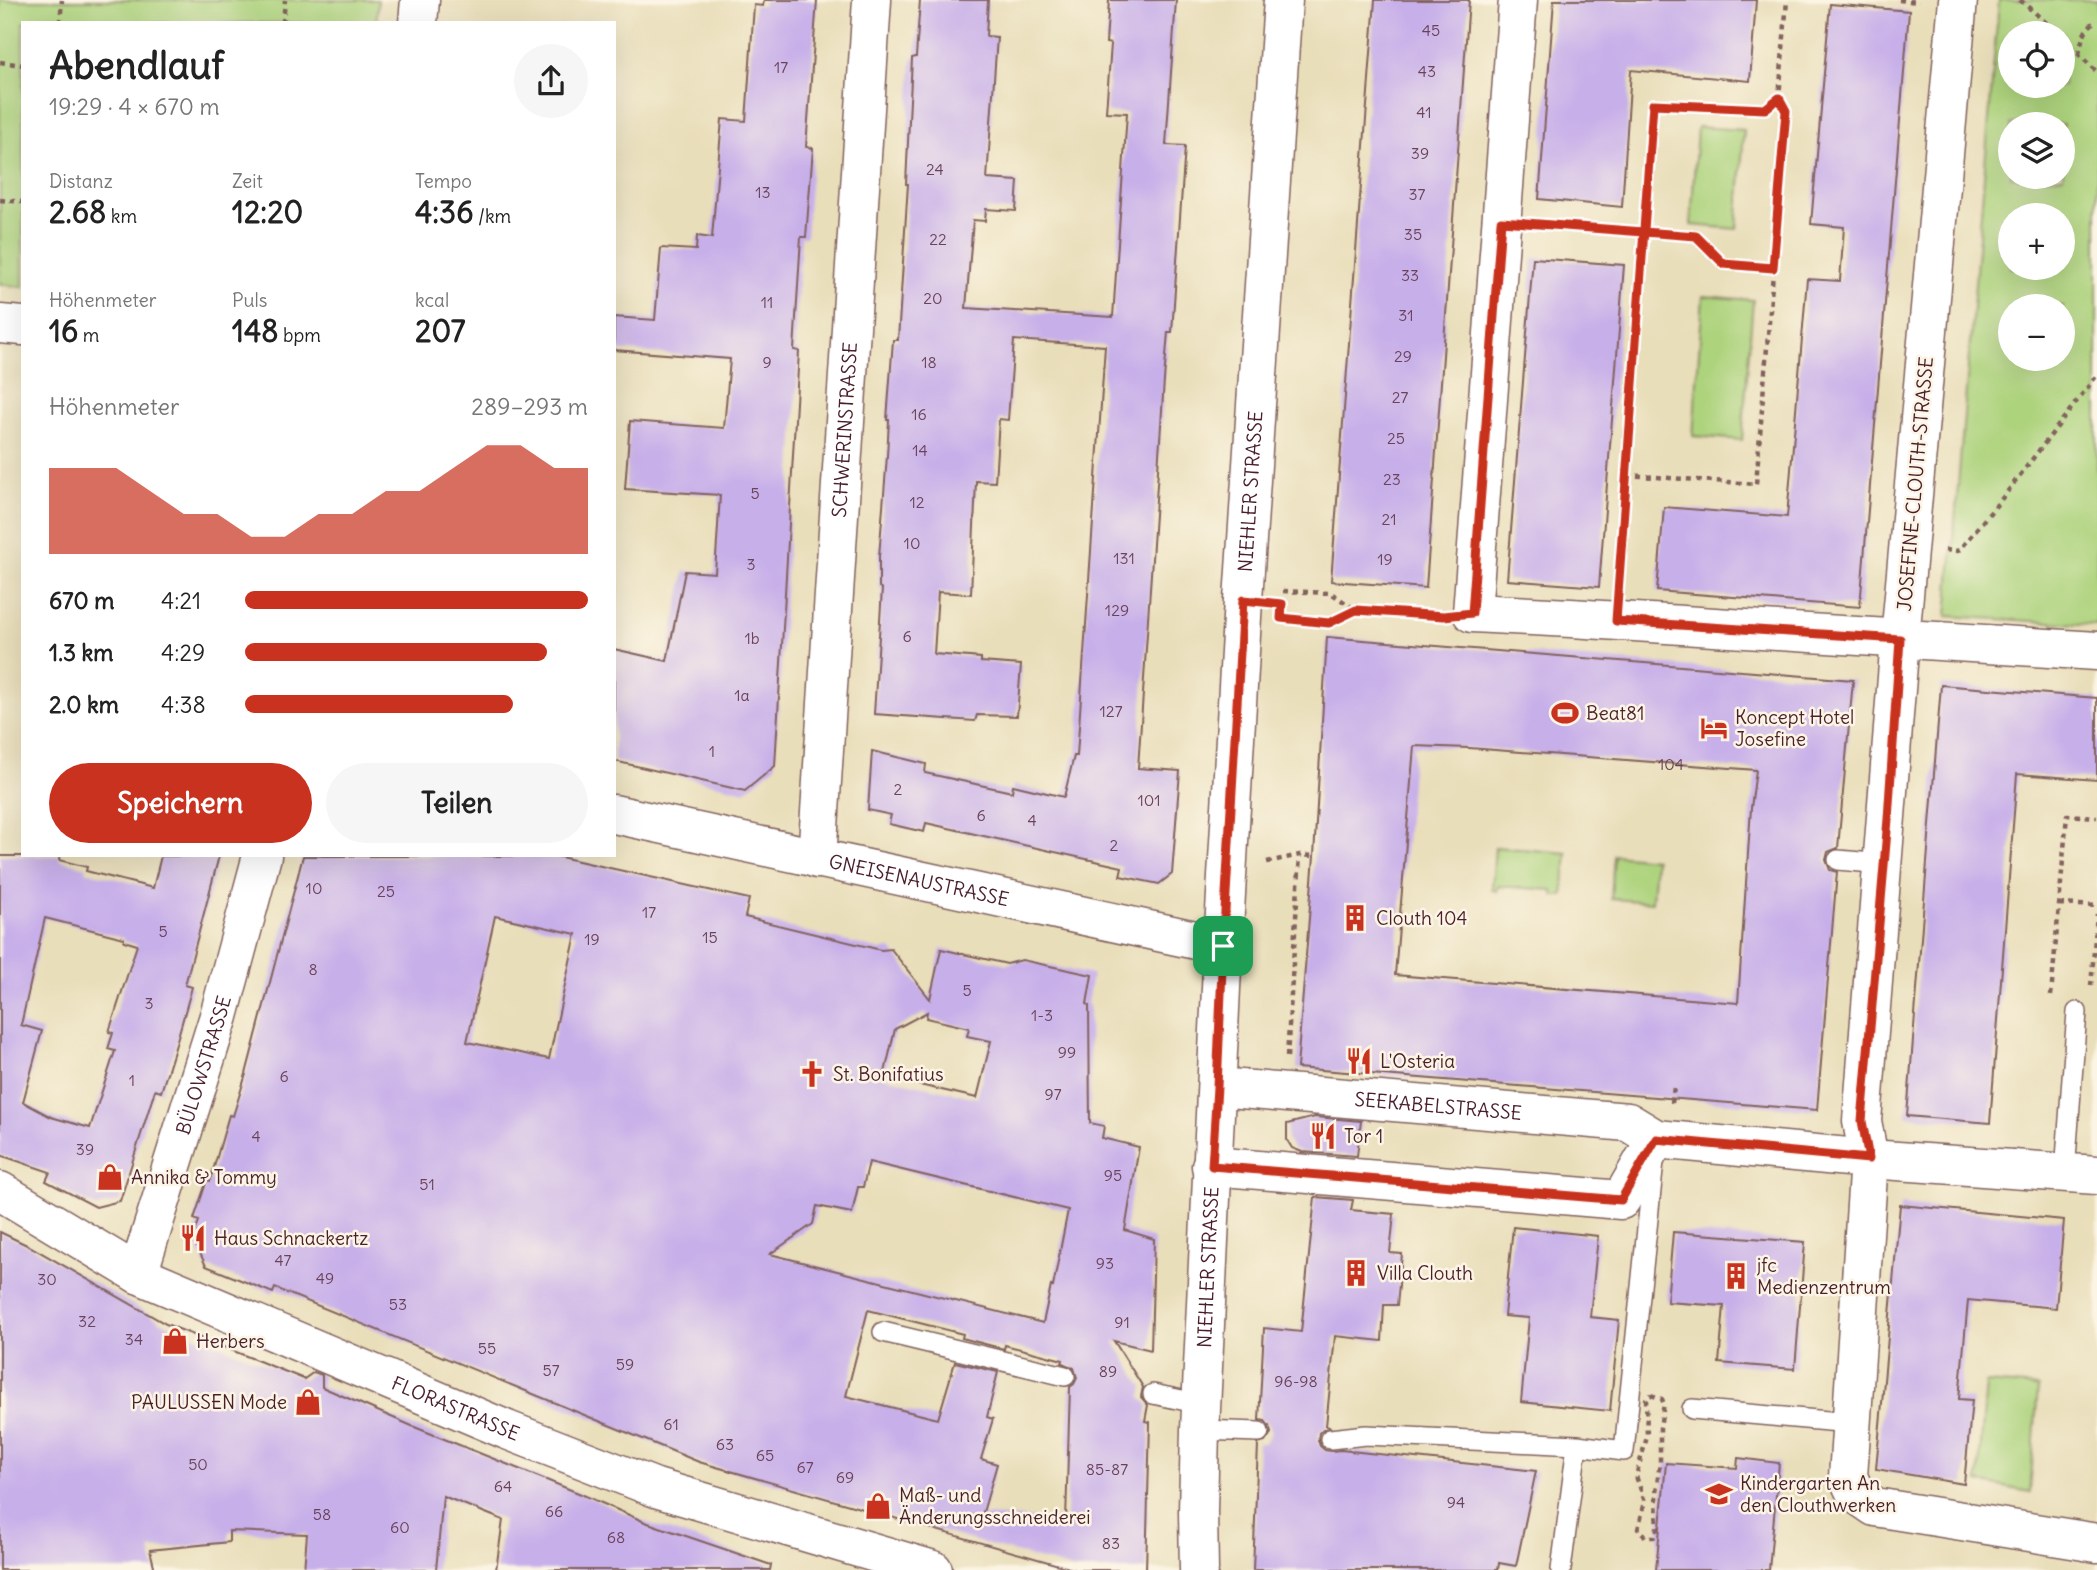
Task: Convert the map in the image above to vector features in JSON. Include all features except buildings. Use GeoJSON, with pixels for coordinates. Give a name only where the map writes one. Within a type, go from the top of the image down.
{"type":"FeatureCollection","features":[{"type":"Feature","properties":{"kind":"street"},"geometry":{"type":"LineString","coordinates":[[418,21],[420,0]]}},
{"type":"Feature","properties":{"kind":"street","name":"SCHWERINSTRASSE"},"geometry":{"type":"LineString","coordinates":[[817,859],[872,0]]}},
{"type":"Feature","properties":{"kind":"street","name":"NIEHLER STRASSE"},"geometry":{"type":"LineString","coordinates":[[1199,1570],[1201,1417],[1223,946],[1283,0]]}},
{"type":"Feature","properties":{"kind":"street"},"geometry":{"type":"LineString","coordinates":[[1518,0],[1472,613],[2097,651]]}},
{"type":"Feature","properties":{"kind":"street","name":"JOSEFINE-CLOUTH-STRASSE"},"geometry":{"type":"LineString","coordinates":[[1869,1159],[1862,1121],[1900,639],[1958,0]]}},
{"type":"Feature","properties":{"kind":"street"},"geometry":{"type":"LineString","coordinates":[[0,324],[21,326]]}},
{"type":"Feature","properties":{"kind":"street","name":"GNEISENAUSTRASSE"},"geometry":{"type":"LineString","coordinates":[[616,814],[1223,946]]}},
{"type":"Feature","properties":{"kind":"street","name":"BÜLOWSTRASSE"},"geometry":{"type":"LineString","coordinates":[[138,1273],[219,1016],[262,857]]}},
{"type":"Feature","properties":{"kind":"street","name":"SEEKABELSTRASSE"},"geometry":{"type":"LineString","coordinates":[[1217,1087],[1628,1122],[1656,1139],[1869,1159]]}},
{"type":"Feature","properties":{"kind":"street"},"geometry":{"type":"LineString","coordinates":[[1212,1166],[1621,1200],[1656,1139]]}},
{"type":"Feature","properties":{"kind":"street"},"geometry":{"type":"LineString","coordinates":[[2081,1174],[1869,1159],[1848,1477],[1856,1494],[1875,1507],[2097,1543]]}},
{"type":"Feature","properties":{"kind":"street","name":"FLORASTRASSE"},"geometry":{"type":"LineString","coordinates":[[0,1191],[138,1273],[507,1430],[656,1488],[933,1570]]}},
{"type":"Feature","properties":{"kind":"lane"},"geometry":{"type":"LineString","coordinates":[[1838,860],[1884,864]]}},
{"type":"Feature","properties":{"kind":"lane"},"geometry":{"type":"LineString","coordinates":[[2077,1012],[2081,1174]]}},
{"type":"Feature","properties":{"kind":"lane"},"geometry":{"type":"LineString","coordinates":[[1330,1439],[1366,1435],[1577,1445],[1624,1451],[1656,1139]]}},
{"type":"Feature","properties":{"kind":"lane"},"geometry":{"type":"LineString","coordinates":[[883,1332],[1065,1376]]}},
{"type":"Feature","properties":{"kind":"lane"},"geometry":{"type":"LineString","coordinates":[[1153,1394],[1201,1417],[1259,1432]]}},
{"type":"Feature","properties":{"kind":"lane"},"geometry":{"type":"LineString","coordinates":[[1692,1409],[1851,1423]]}},
{"type":"Feature","properties":{"kind":"lane"},"geometry":{"type":"LineString","coordinates":[[1561,1570],[1577,1445]]}},
{"type":"Feature","properties":{"kind":"path"},"geometry":{"type":"LineString","coordinates":[[61,21],[62,0]]}},
{"type":"Feature","properties":{"kind":"path"},"geometry":{"type":"LineString","coordinates":[[283,21],[285,0]]}},
{"type":"Feature","properties":{"kind":"path"},"geometry":{"type":"LineString","coordinates":[[1627,475],[1756,484],[1786,111],[1779,98],[1787,0]]}},
{"type":"Feature","properties":{"kind":"path"},"geometry":{"type":"LineString","coordinates":[[2020,0],[2044,21]]}},
{"type":"Feature","properties":{"kind":"path"},"geometry":{"type":"LineString","coordinates":[[2079,54],[2083,35],[2089,25],[2097,21]]}},
{"type":"Feature","properties":{"kind":"path"},"geometry":{"type":"LineString","coordinates":[[2075,50],[2097,72]]}},
{"type":"Feature","properties":{"kind":"path"},"geometry":{"type":"LineString","coordinates":[[0,62],[21,65]]}},
{"type":"Feature","properties":{"kind":"path"},"geometry":{"type":"LineString","coordinates":[[1616,621],[1653,104],[1765,109],[1779,98]]}},
{"type":"Feature","properties":{"kind":"path"},"geometry":{"type":"LineString","coordinates":[[0,200],[21,202]]}},
{"type":"Feature","properties":{"kind":"path"},"geometry":{"type":"LineString","coordinates":[[1501,221],[1696,236],[1724,264],[1773,268]]}},
{"type":"Feature","properties":{"kind":"path"},"geometry":{"type":"LineString","coordinates":[[1910,550],[1958,551],[2097,375]]}},
{"type":"Feature","properties":{"kind":"path"},"geometry":{"type":"LineString","coordinates":[[1356,610],[1331,593],[1283,589],[1281,618],[1329,623],[1356,610],[1444,616],[1472,613]]}},
{"type":"Feature","properties":{"kind":"path"},"geometry":{"type":"LineString","coordinates":[[1243,600],[1282,604]]}},
{"type":"Feature","properties":{"kind":"path"},"geometry":{"type":"LineString","coordinates":[[2051,1000],[2067,814],[2097,817]]}},
{"type":"Feature","properties":{"kind":"path"},"geometry":{"type":"LineString","coordinates":[[1285,1093],[1300,855]]}},
{"type":"Feature","properties":{"kind":"path"},"geometry":{"type":"LineString","coordinates":[[1228,870],[1300,855],[1314,856]]}},
{"type":"Feature","properties":{"kind":"path"},"geometry":{"type":"LineString","coordinates":[[2059,904],[2097,906]]}},
{"type":"Feature","properties":{"kind":"path"},"geometry":{"type":"LineString","coordinates":[[2090,990],[2097,914]]}},
{"type":"Feature","properties":{"kind":"path"},"geometry":{"type":"LineString","coordinates":[[2052,987],[2065,988]]}},
{"type":"Feature","properties":{"kind":"green space"},"geometry":{"type":"Polygon","coordinates":[[[0,0],[378,0],[376,21],[21,21],[21,287],[0,284],[0,0]]]}},
{"type":"Feature","properties":{"kind":"green space"},"geometry":{"type":"Polygon","coordinates":[[[1999,0],[2097,0],[2097,625],[1947,616],[1999,0]]]}},
{"type":"Feature","properties":{"kind":"green space"},"geometry":{"type":"Polygon","coordinates":[[[1697,127],[1744,130],[1737,229],[1691,225],[1697,127]]]}},
{"type":"Feature","properties":{"kind":"green space"},"geometry":{"type":"Polygon","coordinates":[[[1703,296],[1753,300],[1742,440],[1693,436],[1703,296]]]}},
{"type":"Feature","properties":{"kind":"green space"},"geometry":{"type":"Polygon","coordinates":[[[1495,847],[1567,853],[1563,896],[1554,896],[1553,890],[1498,886],[1497,891],[1492,890],[1495,847]]]}},
{"type":"Feature","properties":{"kind":"green space"},"geometry":{"type":"Polygon","coordinates":[[[1614,855],[1655,859],[1652,902],[1611,899],[1614,855]]]}},
{"type":"Feature","properties":{"kind":"green space"},"geometry":{"type":"Polygon","coordinates":[[[1986,1383],[2038,1387],[2030,1492],[1978,1482],[1986,1383]]]}},
{"type":"Feature","properties":{"kind":"place","name":"Beat81"},"geometry":{"type":"Point","coordinates":[1565,713]}},
{"type":"Feature","properties":{"kind":"place","name":"Koncept Hotel Josefine"},"geometry":{"type":"Point","coordinates":[1714,728]}},
{"type":"Feature","properties":{"kind":"place","name":"Clouth 104"},"geometry":{"type":"Point","coordinates":[1355,918]}},
{"type":"Feature","properties":{"kind":"place","name":"L'Osteria"},"geometry":{"type":"Point","coordinates":[1359,1061]}},
{"type":"Feature","properties":{"kind":"place","name":"St. Bonifatius"},"geometry":{"type":"Point","coordinates":[812,1074]}},
{"type":"Feature","properties":{"kind":"place","name":"Tor 1"},"geometry":{"type":"Point","coordinates":[1323,1136]}},
{"type":"Feature","properties":{"kind":"place","name":"Annika & Tommy"},"geometry":{"type":"Point","coordinates":[110,1177]}},
{"type":"Feature","properties":{"kind":"place","name":"Haus Schnackertz"},"geometry":{"type":"Point","coordinates":[193,1238]}},
{"type":"Feature","properties":{"kind":"place","name":"Villa Clouth"},"geometry":{"type":"Point","coordinates":[1356,1273]}},
{"type":"Feature","properties":{"kind":"place","name":"jfc Medienzentrum"},"geometry":{"type":"Point","coordinates":[1736,1276]}},
{"type":"Feature","properties":{"kind":"place","name":"Herbers"},"geometry":{"type":"Point","coordinates":[175,1341]}},
{"type":"Feature","properties":{"kind":"place","name":"PAULUSSEN Mode"},"geometry":{"type":"Point","coordinates":[308,1402]}},
{"type":"Feature","properties":{"kind":"place","name":"Kindergarten An den Clouthwerken"},"geometry":{"type":"Point","coordinates":[1719,1494]}},
{"type":"Feature","properties":{"kind":"place","name":"Maß- und Änderungsschneiderei"},"geometry":{"type":"Point","coordinates":[878,1506]}},
{"type":"Feature","properties":{"kind":"route"},"geometry":{"type":"LineString","coordinates":[[1223,946],[1212,1166],[1621,1200],[1656,1139],[1869,1159],[1862,1121],[1888,819],[1900,639],[1616,621],[1644,231],[1653,104],[1765,109],[1779,98],[1786,111],[1773,268],[1724,264],[1696,236],[1644,231],[1501,221],[1472,613],[1444,616],[1356,610],[1329,623],[1281,618],[1282,604],[1243,600],[1223,946]]}}]}
